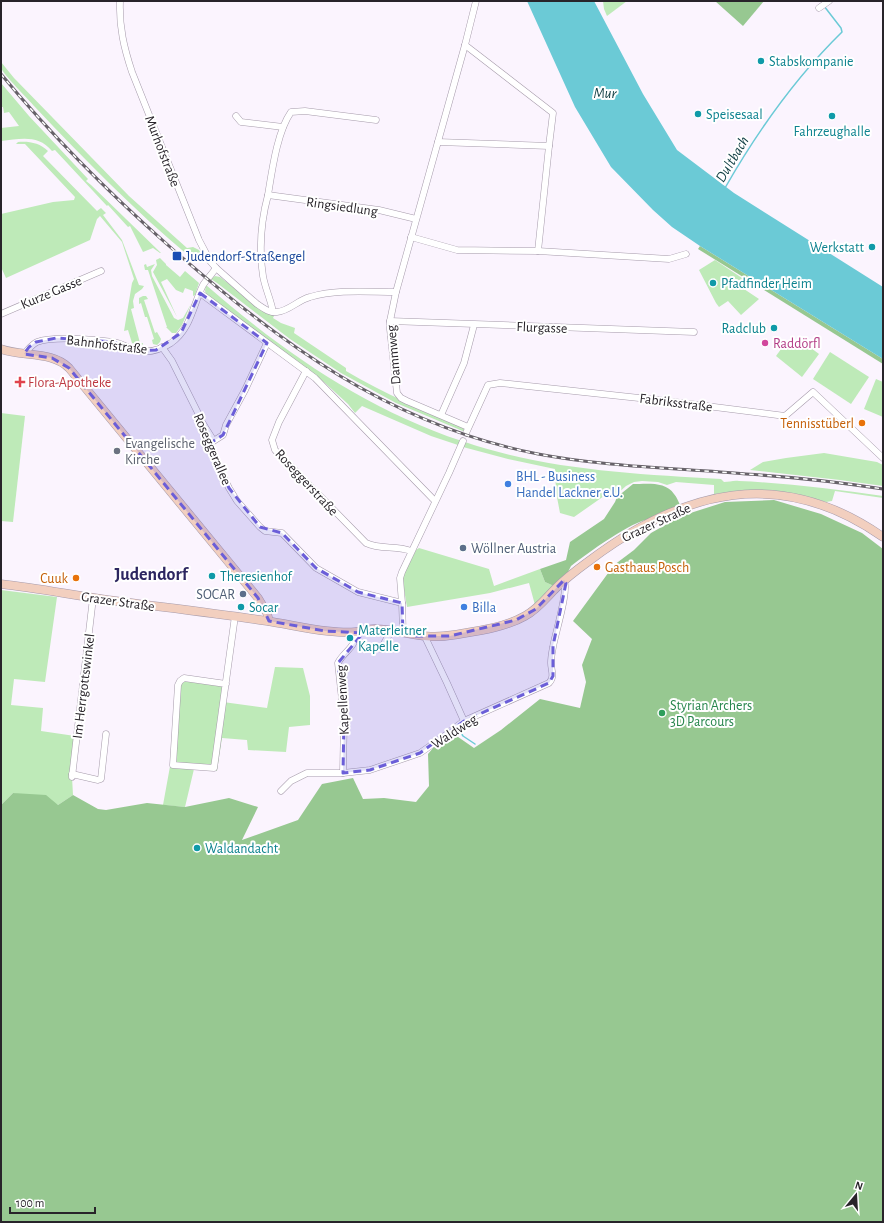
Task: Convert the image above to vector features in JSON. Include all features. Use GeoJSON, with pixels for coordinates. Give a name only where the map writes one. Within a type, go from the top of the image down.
{"type":"FeatureCollection","features":[{"type":"Feature","properties":{"kind":"main road"},"geometry":{"type":"LineString","coordinates":[[1,349],[52,358],[62,362],[69,368],[258,598],[267,613],[269,621]]}},
{"type":"Feature","properties":{"kind":"main road","name":"Grazer Straße"},"geometry":{"type":"LineString","coordinates":[[1,584],[93,598],[235,616],[325,631],[355,632],[378,629],[425,637],[438,637],[498,626],[516,620],[536,609],[564,580],[615,542],[645,524],[715,498],[750,493],[777,494],[797,497],[820,503],[839,511],[883,537]]}},
{"type":"Feature","properties":{"kind":"street","name":"Murhofstraße"},"geometry":{"type":"LineString","coordinates":[[120,1],[120,20],[124,47],[132,72],[190,220],[210,261],[216,268]]}},
{"type":"Feature","properties":{"kind":"street"},"geometry":{"type":"LineString","coordinates":[[435,502],[315,378],[200,293],[203,285],[216,268],[257,304],[268,311],[273,312],[284,311],[305,298],[318,295],[346,292],[396,292],[476,1]]}},
{"type":"Feature","properties":{"kind":"street"},"geometry":{"type":"LineString","coordinates":[[465,45],[553,113],[538,251]]}},
{"type":"Feature","properties":{"kind":"street"},"geometry":{"type":"LineString","coordinates":[[273,312],[264,278],[262,259],[264,211],[274,163],[286,119],[291,112],[305,111],[376,120]]}},
{"type":"Feature","properties":{"kind":"street"},"geometry":{"type":"LineString","coordinates":[[236,116],[241,122],[283,127]]}},
{"type":"Feature","properties":{"kind":"street"},"geometry":{"type":"LineString","coordinates":[[438,142],[549,146]]}},
{"type":"Feature","properties":{"kind":"street","name":"Ringsiedlung"},"geometry":{"type":"LineString","coordinates":[[268,195],[379,210],[416,219]]}},
{"type":"Feature","properties":{"kind":"street"},"geometry":{"type":"LineString","coordinates":[[411,237],[457,250],[538,251],[669,259],[686,254]]}},
{"type":"Feature","properties":{"kind":"street","name":"Kurze Gasse"},"geometry":{"type":"LineString","coordinates":[[1,314],[101,271]]}},
{"type":"Feature","properties":{"kind":"street","name":"Dammweg"},"geometry":{"type":"LineString","coordinates":[[396,292],[390,321],[392,356],[397,393],[404,399],[441,415],[467,430]]}},
{"type":"Feature","properties":{"kind":"street","name":"Bahnhofstraße"},"geometry":{"type":"LineString","coordinates":[[24,354],[36,342],[56,338],[113,342],[145,352],[162,348],[175,339],[183,330],[192,314],[200,293]]}},
{"type":"Feature","properties":{"kind":"street","name":"Flurgasse"},"geometry":{"type":"LineString","coordinates":[[390,321],[694,332]]}},
{"type":"Feature","properties":{"kind":"street"},"geometry":{"type":"LineString","coordinates":[[441,415],[464,363],[474,325]]}},
{"type":"Feature","properties":{"kind":"street"},"geometry":{"type":"LineString","coordinates":[[212,442],[223,435],[226,425],[245,390],[267,343]]}},
{"type":"Feature","properties":{"kind":"street","name":"Roseggerallee"},"geometry":{"type":"LineString","coordinates":[[162,348],[172,361],[202,422],[212,438],[210,449],[229,488],[237,501],[260,528],[265,531],[282,533],[316,568],[358,592],[402,603]]}},
{"type":"Feature","properties":{"kind":"street","name":"Roseggerstraße"},"geometry":{"type":"LineString","coordinates":[[306,372],[279,422],[272,440],[275,450],[366,543],[372,546],[406,549],[411,551]]}},
{"type":"Feature","properties":{"kind":"street","name":"Fabriksstraße"},"geometry":{"type":"LineString","coordinates":[[467,430],[488,385],[500,383],[667,401],[785,416],[813,392],[883,458]]}},
{"type":"Feature","properties":{"kind":"street"},"geometry":{"type":"LineString","coordinates":[[402,633],[400,578],[411,551],[463,441]]}},
{"type":"Feature","properties":{"kind":"street","name":"Waldweg"},"geometry":{"type":"LineString","coordinates":[[281,791],[291,781],[307,773],[343,773],[370,770],[420,753],[464,721],[549,683],[553,676],[551,662],[566,583],[564,580]]}},
{"type":"Feature","properties":{"kind":"street","name":"Im Herrgottswinkel"},"geometry":{"type":"LineString","coordinates":[[93,598],[72,775],[98,780],[100,779],[106,734]]}},
{"type":"Feature","properties":{"kind":"street"},"geometry":{"type":"LineString","coordinates":[[226,684],[184,678],[180,680],[178,685],[173,765],[214,768],[226,684],[235,616]]}},
{"type":"Feature","properties":{"kind":"street"},"geometry":{"type":"LineString","coordinates":[[381,649],[391,631]]}},
{"type":"Feature","properties":{"kind":"street","name":"Kapellenweg"},"geometry":{"type":"LineString","coordinates":[[343,773],[344,718],[338,663],[356,640],[355,632]]}},
{"type":"Feature","properties":{"kind":"street"},"geometry":{"type":"LineString","coordinates":[[425,637],[464,721]]}},
{"type":"Feature","properties":{"kind":"highlighted area"},"geometry":{"type":"Polygon","coordinates":[[[200,293],[267,343],[223,435],[212,442],[210,449],[229,488],[260,527],[282,533],[316,568],[358,592],[402,603],[403,633],[414,636],[450,636],[516,620],[536,609],[564,580],[566,583],[553,646],[553,676],[549,683],[464,721],[420,753],[370,770],[343,773],[344,718],[338,663],[363,633],[325,631],[269,621],[258,598],[69,368],[52,358],[24,354],[29,347],[36,342],[56,338],[113,342],[139,351],[156,350],[181,333],[200,293]]]}},
{"type":"Feature","properties":{"kind":"green space"},"geometry":{"type":"Polygon","coordinates":[[[603,1],[627,1],[607,16],[603,1]]]}},
{"type":"Feature","properties":{"kind":"green space"},"geometry":{"type":"Polygon","coordinates":[[[715,1],[764,1],[743,26],[715,1]]]}},
{"type":"Feature","properties":{"kind":"green space"},"geometry":{"type":"Polygon","coordinates":[[[1,62],[14,78],[129,196],[187,248],[193,247],[199,250],[204,258],[201,263],[192,253],[189,256],[169,239],[91,165],[11,81],[1,68],[1,62]]]}},
{"type":"Feature","properties":{"kind":"green space"},"geometry":{"type":"Polygon","coordinates":[[[1,83],[29,116],[88,179],[86,181],[161,253],[153,248],[143,252],[130,226],[128,227],[108,205],[107,206],[55,150],[52,151],[41,142],[35,140],[22,139],[1,141],[1,128],[19,126],[9,112],[4,113],[3,107],[1,107],[1,83]]]}},
{"type":"Feature","properties":{"kind":"green space"},"geometry":{"type":"Polygon","coordinates":[[[18,142],[34,143],[45,148],[48,151],[43,156],[97,211],[101,208],[106,213],[103,215],[122,240],[139,285],[144,286],[135,294],[133,301],[134,308],[131,309],[140,343],[143,343],[142,346],[132,343],[128,330],[124,331],[132,283],[134,279],[122,242],[100,216],[97,219],[90,240],[6,278],[1,267],[1,214],[53,202],[74,200],[75,197],[25,144],[16,144],[18,142]]]}},
{"type":"Feature","properties":{"kind":"green space"},"geometry":{"type":"Polygon","coordinates":[[[700,246],[883,359],[883,364],[698,249],[700,246]]]}},
{"type":"Feature","properties":{"kind":"green space"},"geometry":{"type":"Polygon","coordinates":[[[160,258],[180,277],[185,271],[199,283],[195,295],[193,296],[193,291],[185,288],[183,293],[176,290],[167,279],[161,282],[177,317],[153,272],[157,265],[156,260],[160,258]]]}},
{"type":"Feature","properties":{"kind":"green space"},"geometry":{"type":"Polygon","coordinates":[[[715,260],[748,282],[744,289],[759,299],[741,315],[728,301],[719,307],[699,270],[715,260]]]}},
{"type":"Feature","properties":{"kind":"green space"},"geometry":{"type":"Polygon","coordinates":[[[146,264],[147,267],[155,264],[151,270],[152,276],[174,318],[178,320],[183,318],[191,304],[182,325],[176,333],[172,333],[166,327],[148,270],[145,270],[144,265],[146,264]]]}},
{"type":"Feature","properties":{"kind":"green space"},"geometry":{"type":"Polygon","coordinates":[[[215,276],[220,277],[267,313],[274,316],[273,318],[281,323],[295,328],[294,333],[346,368],[346,371],[390,394],[465,429],[465,432],[396,403],[341,373],[290,339],[211,279],[215,276]]]}},
{"type":"Feature","properties":{"kind":"green space"},"geometry":{"type":"Polygon","coordinates":[[[206,285],[264,333],[326,376],[358,395],[392,412],[426,428],[462,441],[458,445],[431,436],[362,406],[355,413],[348,404],[325,383],[206,294],[206,285]]]}},
{"type":"Feature","properties":{"kind":"green space"},"geometry":{"type":"Polygon","coordinates":[[[146,296],[148,299],[144,300],[155,333],[157,332],[161,339],[157,345],[153,344],[152,340],[154,339],[147,317],[145,317],[141,303],[139,304],[139,298],[146,296]]]}},
{"type":"Feature","properties":{"kind":"green space"},"geometry":{"type":"Polygon","coordinates":[[[784,345],[811,348],[819,354],[802,377],[776,356],[784,345]]]}},
{"type":"Feature","properties":{"kind":"green space"},"geometry":{"type":"Polygon","coordinates":[[[830,352],[869,377],[851,404],[813,379],[830,352]]]}},
{"type":"Feature","properties":{"kind":"green space"},"geometry":{"type":"Polygon","coordinates":[[[876,379],[883,382],[883,417],[864,409],[876,379]]]}},
{"type":"Feature","properties":{"kind":"green space"},"geometry":{"type":"Polygon","coordinates":[[[1,413],[25,416],[13,522],[1,521],[1,413]]]}},
{"type":"Feature","properties":{"kind":"green space"},"geometry":{"type":"Polygon","coordinates":[[[465,442],[528,459],[559,465],[656,475],[721,479],[724,482],[737,481],[793,485],[883,496],[883,498],[835,491],[832,501],[826,502],[797,495],[758,491],[714,494],[714,485],[676,482],[667,485],[658,482],[642,481],[634,482],[626,486],[616,495],[614,489],[574,517],[560,513],[556,492],[555,469],[508,459],[463,447],[465,442]]]}},
{"type":"Feature","properties":{"kind":"green space"},"geometry":{"type":"Polygon","coordinates":[[[824,453],[877,462],[883,465],[883,486],[750,470],[763,462],[824,453]]]}},
{"type":"Feature","properties":{"kind":"green space"},"geometry":{"type":"Polygon","coordinates":[[[633,484],[655,484],[666,487],[675,495],[680,505],[651,519],[633,525],[610,538],[571,566],[567,574],[554,586],[545,582],[540,569],[566,560],[570,542],[604,519],[617,497],[633,484]]]}},
{"type":"Feature","properties":{"kind":"green space"},"geometry":{"type":"Polygon","coordinates":[[[774,500],[821,514],[862,533],[883,549],[883,1222],[1,1222],[1,805],[13,793],[46,795],[58,805],[73,795],[98,809],[106,810],[147,803],[185,807],[229,798],[258,807],[242,840],[298,820],[322,784],[353,778],[363,799],[384,798],[416,802],[429,786],[428,754],[448,730],[474,748],[501,730],[540,699],[580,708],[586,682],[582,665],[592,639],[573,621],[614,565],[634,550],[651,533],[681,516],[725,502],[774,500]]]}},
{"type":"Feature","properties":{"kind":"green space"},"geometry":{"type":"Polygon","coordinates":[[[419,548],[489,569],[494,586],[540,569],[545,582],[554,586],[535,605],[529,583],[490,593],[407,607],[402,578],[416,550],[419,548]]]}},
{"type":"Feature","properties":{"kind":"green space"},"geometry":{"type":"Polygon","coordinates":[[[1,590],[57,597],[45,682],[14,679],[11,705],[43,708],[41,731],[75,736],[72,777],[73,795],[58,805],[13,793],[1,805],[1,590]]]}},
{"type":"Feature","properties":{"kind":"green space"},"geometry":{"type":"Polygon","coordinates":[[[275,667],[303,668],[310,696],[310,725],[289,727],[286,752],[248,750],[247,740],[222,738],[217,771],[194,769],[185,807],[163,805],[175,739],[180,686],[185,680],[224,685],[223,702],[267,708],[275,667]]]}},
{"type":"Feature","properties":{"kind":"water","name":"Mur"},"geometry":{"type":"Polygon","coordinates":[[[527,1],[594,1],[643,94],[677,150],[734,193],[883,287],[883,359],[700,246],[672,227],[653,210],[611,167],[575,107],[527,1]]]}},
{"type":"Feature","properties":{"kind":"waterway","name":"Dultbach"},"geometry":{"type":"LineString","coordinates":[[725,188],[750,146],[778,106],[808,68],[842,32],[841,28],[824,6]]}},
{"type":"Feature","properties":{"kind":"waterway"},"geometry":{"type":"LineString","coordinates":[[458,728],[463,736],[475,744]]}},
{"type":"Feature","properties":{"kind":"railway"},"geometry":{"type":"LineString","coordinates":[[1,74],[40,120],[103,185],[210,282],[295,347],[339,376],[385,401],[433,423],[484,441],[538,454],[589,462],[780,477],[883,489]]}},
{"type":"Feature","properties":{"kind":"place","name":"Stabskompanie"},"geometry":{"type":"Point","coordinates":[761,61]}},
{"type":"Feature","properties":{"kind":"place","name":"Speisesaal"},"geometry":{"type":"Point","coordinates":[698,114]}},
{"type":"Feature","properties":{"kind":"place","name":"Fahrzeughalle"},"geometry":{"type":"Point","coordinates":[832,116]}},
{"type":"Feature","properties":{"kind":"place","name":"Werkstatt"},"geometry":{"type":"Point","coordinates":[872,247]}},
{"type":"Feature","properties":{"kind":"place","name":"Judendorf-Straßengel"},"geometry":{"type":"Point","coordinates":[177,256]}},
{"type":"Feature","properties":{"kind":"place","name":"Pfadfinder Heim"},"geometry":{"type":"Point","coordinates":[713,283]}},
{"type":"Feature","properties":{"kind":"place","name":"Radclub"},"geometry":{"type":"Point","coordinates":[774,328]}},
{"type":"Feature","properties":{"kind":"place","name":"Raddörfl"},"geometry":{"type":"Point","coordinates":[765,343]}},
{"type":"Feature","properties":{"kind":"place","name":"Flora-Apotheke"},"geometry":{"type":"Point","coordinates":[20,382]}},
{"type":"Feature","properties":{"kind":"place","name":"Tennisstüberl"},"geometry":{"type":"Point","coordinates":[862,423]}},
{"type":"Feature","properties":{"kind":"place","name":"Evangelische Kirche"},"geometry":{"type":"Point","coordinates":[117,451]}},
{"type":"Feature","properties":{"kind":"place","name":"BHL - Business Handel Lackner e.U."},"geometry":{"type":"Point","coordinates":[508,484]}},
{"type":"Feature","properties":{"kind":"place","name":"Wöllner Austria"},"geometry":{"type":"Point","coordinates":[463,548]}},
{"type":"Feature","properties":{"kind":"place","name":"Gasthaus Posch"},"geometry":{"type":"Point","coordinates":[597,567]}},
{"type":"Feature","properties":{"kind":"place","name":"Theresienhof"},"geometry":{"type":"Point","coordinates":[212,576]}},
{"type":"Feature","properties":{"kind":"place","name":"Cuuk"},"geometry":{"type":"Point","coordinates":[76,578]}},
{"type":"Feature","properties":{"kind":"place","name":"SOCAR"},"geometry":{"type":"Point","coordinates":[243,594]}},
{"type":"Feature","properties":{"kind":"place","name":"Socar"},"geometry":{"type":"Point","coordinates":[241,607]}},
{"type":"Feature","properties":{"kind":"place","name":"Billa"},"geometry":{"type":"Point","coordinates":[464,607]}},
{"type":"Feature","properties":{"kind":"place","name":"Materleitner Kapelle"},"geometry":{"type":"Point","coordinates":[350,638]}},
{"type":"Feature","properties":{"kind":"place","name":"Styrian Archers 3D Parcours"},"geometry":{"type":"Point","coordinates":[662,713]}},
{"type":"Feature","properties":{"kind":"place","name":"Waldandacht"},"geometry":{"type":"Point","coordinates":[197,848]}},
{"type":"Feature","properties":{"kind":"district","name":"Judendorf"},"geometry":{"type":"Point","coordinates":[151,574]}}]}
